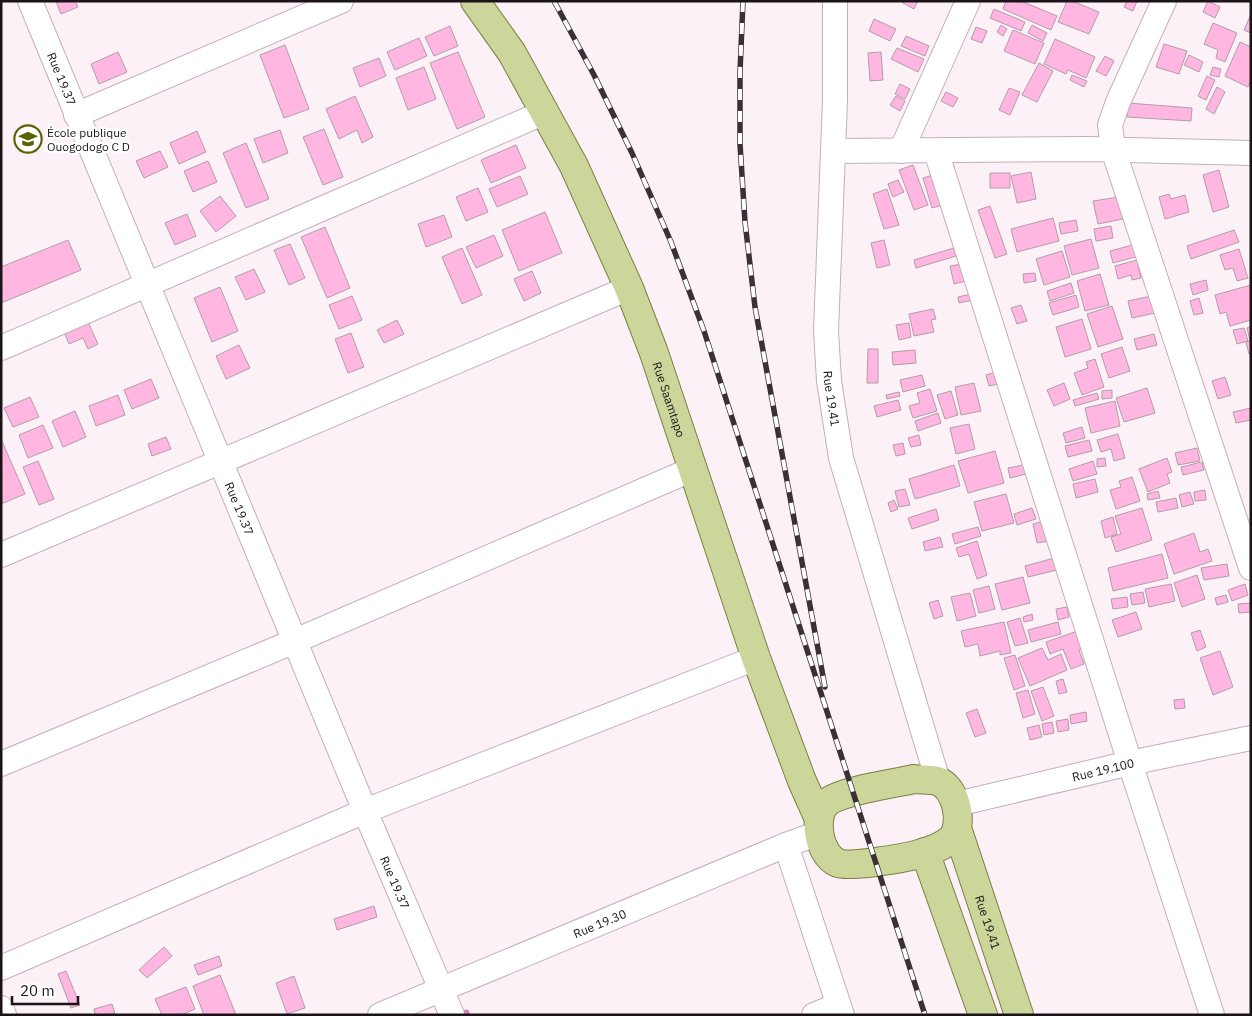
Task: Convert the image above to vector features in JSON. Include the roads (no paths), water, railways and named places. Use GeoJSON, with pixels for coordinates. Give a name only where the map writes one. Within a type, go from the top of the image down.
{"type":"FeatureCollection","features":[{"type":"Feature","properties":{"kind":"main road","name":"Rue Saamtapo"},"geometry":{"type":"LineString","coordinates":[[475,1],[512,53],[574,166],[629,288],[654,353],[756,658],[819,826],[822,844],[829,856],[839,864],[875,862],[925,852],[950,840],[957,818]]}},
{"type":"Feature","properties":{"kind":"main road"},"geometry":{"type":"LineString","coordinates":[[819,826],[822,808],[830,801],[852,792],[914,779],[938,781]]}},
{"type":"Feature","properties":{"kind":"main road","name":"Rue 19.41"},"geometry":{"type":"LineString","coordinates":[[938,781],[947,788],[1019,1015]]}},
{"type":"Feature","properties":{"kind":"main road"},"geometry":{"type":"LineString","coordinates":[[925,852],[983,1015]]}},
{"type":"Feature","properties":{"kind":"street","name":"Rue 19.37"},"geometry":{"type":"LineString","coordinates":[[30,1],[365,811],[452,1015]]}},
{"type":"Feature","properties":{"kind":"street"},"geometry":{"type":"LineString","coordinates":[[76,115],[342,1]]}},
{"type":"Feature","properties":{"kind":"street","name":"Rue 19.41"},"geometry":{"type":"LineString","coordinates":[[835,1],[833,152],[826,331],[829,382],[840,449],[938,781]]}},
{"type":"Feature","properties":{"kind":"street"},"geometry":{"type":"LineString","coordinates":[[901,151],[968,1]]}},
{"type":"Feature","properties":{"kind":"street"},"geometry":{"type":"LineString","coordinates":[[1164,1],[1118,102],[1110,125],[1113,149],[1251,568]]}},
{"type":"Feature","properties":{"kind":"street"},"geometry":{"type":"LineString","coordinates":[[1,348],[545,112]]}},
{"type":"Feature","properties":{"kind":"street"},"geometry":{"type":"LineString","coordinates":[[833,152],[1113,149],[1251,153]]}},
{"type":"Feature","properties":{"kind":"street"},"geometry":{"type":"LineString","coordinates":[[936,152],[1212,1015]]}},
{"type":"Feature","properties":{"kind":"street"},"geometry":{"type":"LineString","coordinates":[[1,555],[629,288]]}},
{"type":"Feature","properties":{"kind":"street"},"geometry":{"type":"LineString","coordinates":[[1,764],[295,642],[693,469]]}},
{"type":"Feature","properties":{"kind":"street"},"geometry":{"type":"LineString","coordinates":[[1,968],[365,811],[756,658]]}},
{"type":"Feature","properties":{"kind":"street","name":"Rue 19.100"},"geometry":{"type":"LineString","coordinates":[[957,818],[1130,763],[1251,738]]}},
{"type":"Feature","properties":{"kind":"street","name":"Rue 19.30"},"geometry":{"type":"LineString","coordinates":[[380,1015],[786,845],[819,826]]}},
{"type":"Feature","properties":{"kind":"street"},"geometry":{"type":"LineString","coordinates":[[786,845],[840,1010],[814,1015]]}},
{"type":"Feature","properties":{"kind":"street"},"geometry":{"type":"LineString","coordinates":[[1,1008],[4,1015]]}},
{"type":"Feature","properties":{"kind":"railway"},"geometry":{"type":"LineString","coordinates":[[554,1],[594,75],[632,153],[671,242],[704,331],[925,1015]]}},
{"type":"Feature","properties":{"kind":"railway"},"geometry":{"type":"LineString","coordinates":[[743,1],[740,72],[740,144],[745,222],[755,307],[825,687]]}},
{"type":"Feature","properties":{"kind":"place","name":"École publique Ouogodogo C D"},"geometry":{"type":"Point","coordinates":[28,139]}}]}
